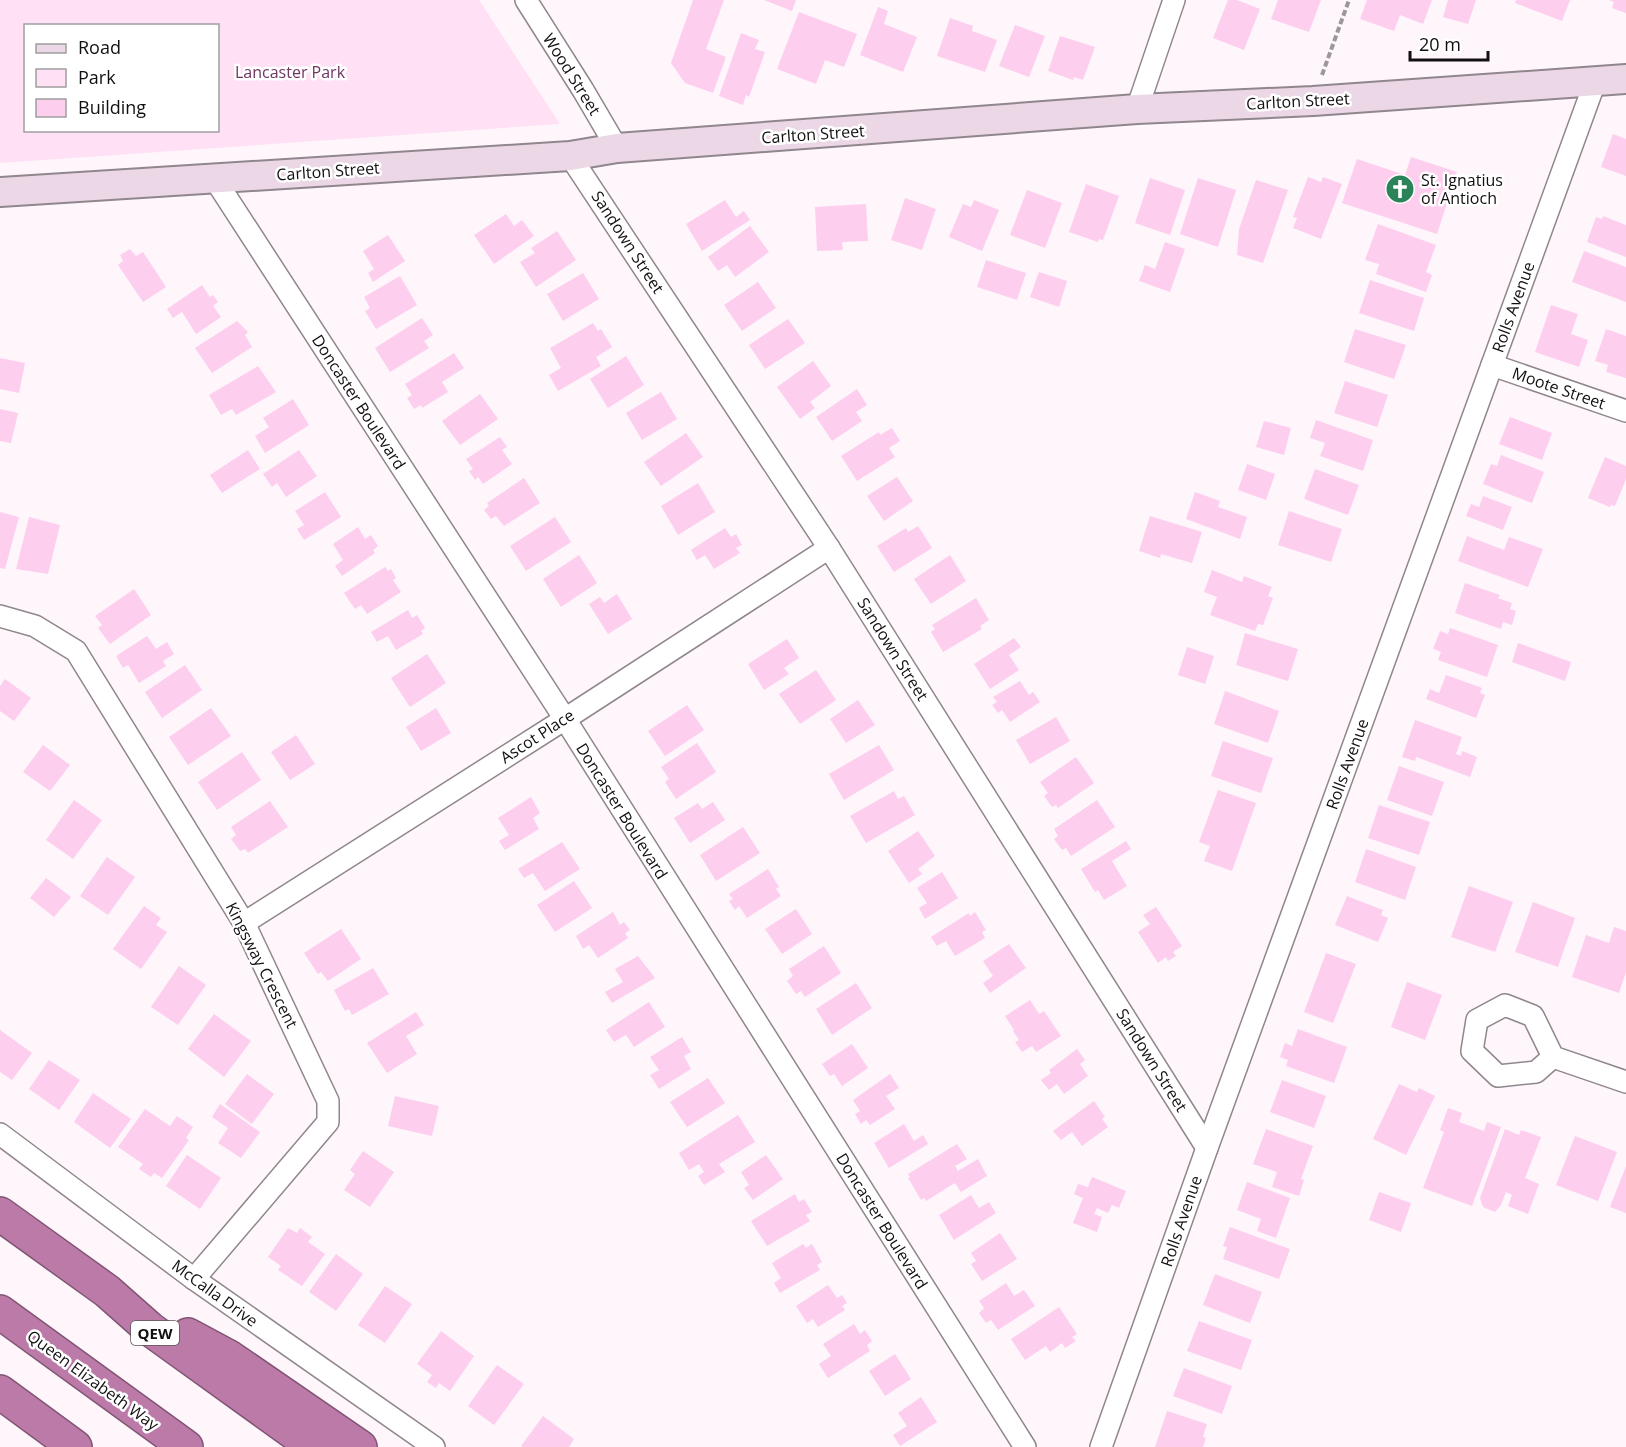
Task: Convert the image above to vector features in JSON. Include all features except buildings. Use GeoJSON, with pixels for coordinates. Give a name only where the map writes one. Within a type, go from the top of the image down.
{"type":"FeatureCollection","features":[{"type":"Feature","properties":{"kind":"highway","name":"QEW"},"geometry":{"type":"LineString","coordinates":[[0,1214],[107,1291],[150,1329],[314,1447]]}},
{"type":"Feature","properties":{"kind":"highway"},"geometry":{"type":"LineString","coordinates":[[107,1291],[229,1357],[360,1447]]}},
{"type":"Feature","properties":{"kind":"highway","name":"Queen Elizabeth Way"},"geometry":{"type":"LineString","coordinates":[[0,1312],[186,1447]]}},
{"type":"Feature","properties":{"kind":"highway"},"geometry":{"type":"LineString","coordinates":[[0,1392],[75,1447]]}},
{"type":"Feature","properties":{"kind":"main road","name":"Carlton Street"},"geometry":{"type":"LineString","coordinates":[[0,192],[570,156],[617,148],[1137,110],[1313,101],[1626,79]]}},
{"type":"Feature","properties":{"kind":"street","name":"Wood Street"},"geometry":{"type":"LineString","coordinates":[[526,0],[617,148]]}},
{"type":"Feature","properties":{"kind":"street"},"geometry":{"type":"LineString","coordinates":[[1137,110],[1174,0]]}},
{"type":"Feature","properties":{"kind":"street","name":"Rolls Avenue"},"geometry":{"type":"LineString","coordinates":[[1101,1447],[1207,1148],[1595,82]]}},
{"type":"Feature","properties":{"kind":"street","name":"Sandown Street"},"geometry":{"type":"LineString","coordinates":[[570,156],[829,548],[1207,1148]]}},
{"type":"Feature","properties":{"kind":"street","name":"Doncaster Boulevard"},"geometry":{"type":"LineString","coordinates":[[214,178],[564,719],[1025,1447]]}},
{"type":"Feature","properties":{"kind":"street","name":"Moote Street"},"geometry":{"type":"LineString","coordinates":[[1492,365],[1626,411]]}},
{"type":"Feature","properties":{"kind":"street","name":"Ascot Place"},"geometry":{"type":"LineString","coordinates":[[244,923],[829,548]]}},
{"type":"Feature","properties":{"kind":"street","name":"Kingsway Crescent"},"geometry":{"type":"LineString","coordinates":[[0,616],[35,626],[76,651],[244,923],[328,1101],[328,1122],[194,1279]]}},
{"type":"Feature","properties":{"kind":"street"},"geometry":{"type":"LineString","coordinates":[[1553,1057],[1626,1082]]}},
{"type":"Feature","properties":{"kind":"street","name":"McCalla Drive"},"geometry":{"type":"LineString","coordinates":[[0,1134],[194,1279],[434,1447]]}},
{"type":"Feature","properties":{"kind":"path"},"geometry":{"type":"LineString","coordinates":[[1313,101],[1349,0]]}},
{"type":"Feature","properties":{"kind":"green space","name":"Lancaster Park"},"geometry":{"type":"Polygon","coordinates":[[[0,0],[479,0],[560,124],[0,163],[0,0]]]}},
{"type":"Feature","properties":{"kind":"place","name":"St. Ignatius of Antioch"},"geometry":{"type":"Point","coordinates":[1400,189]}}]}
